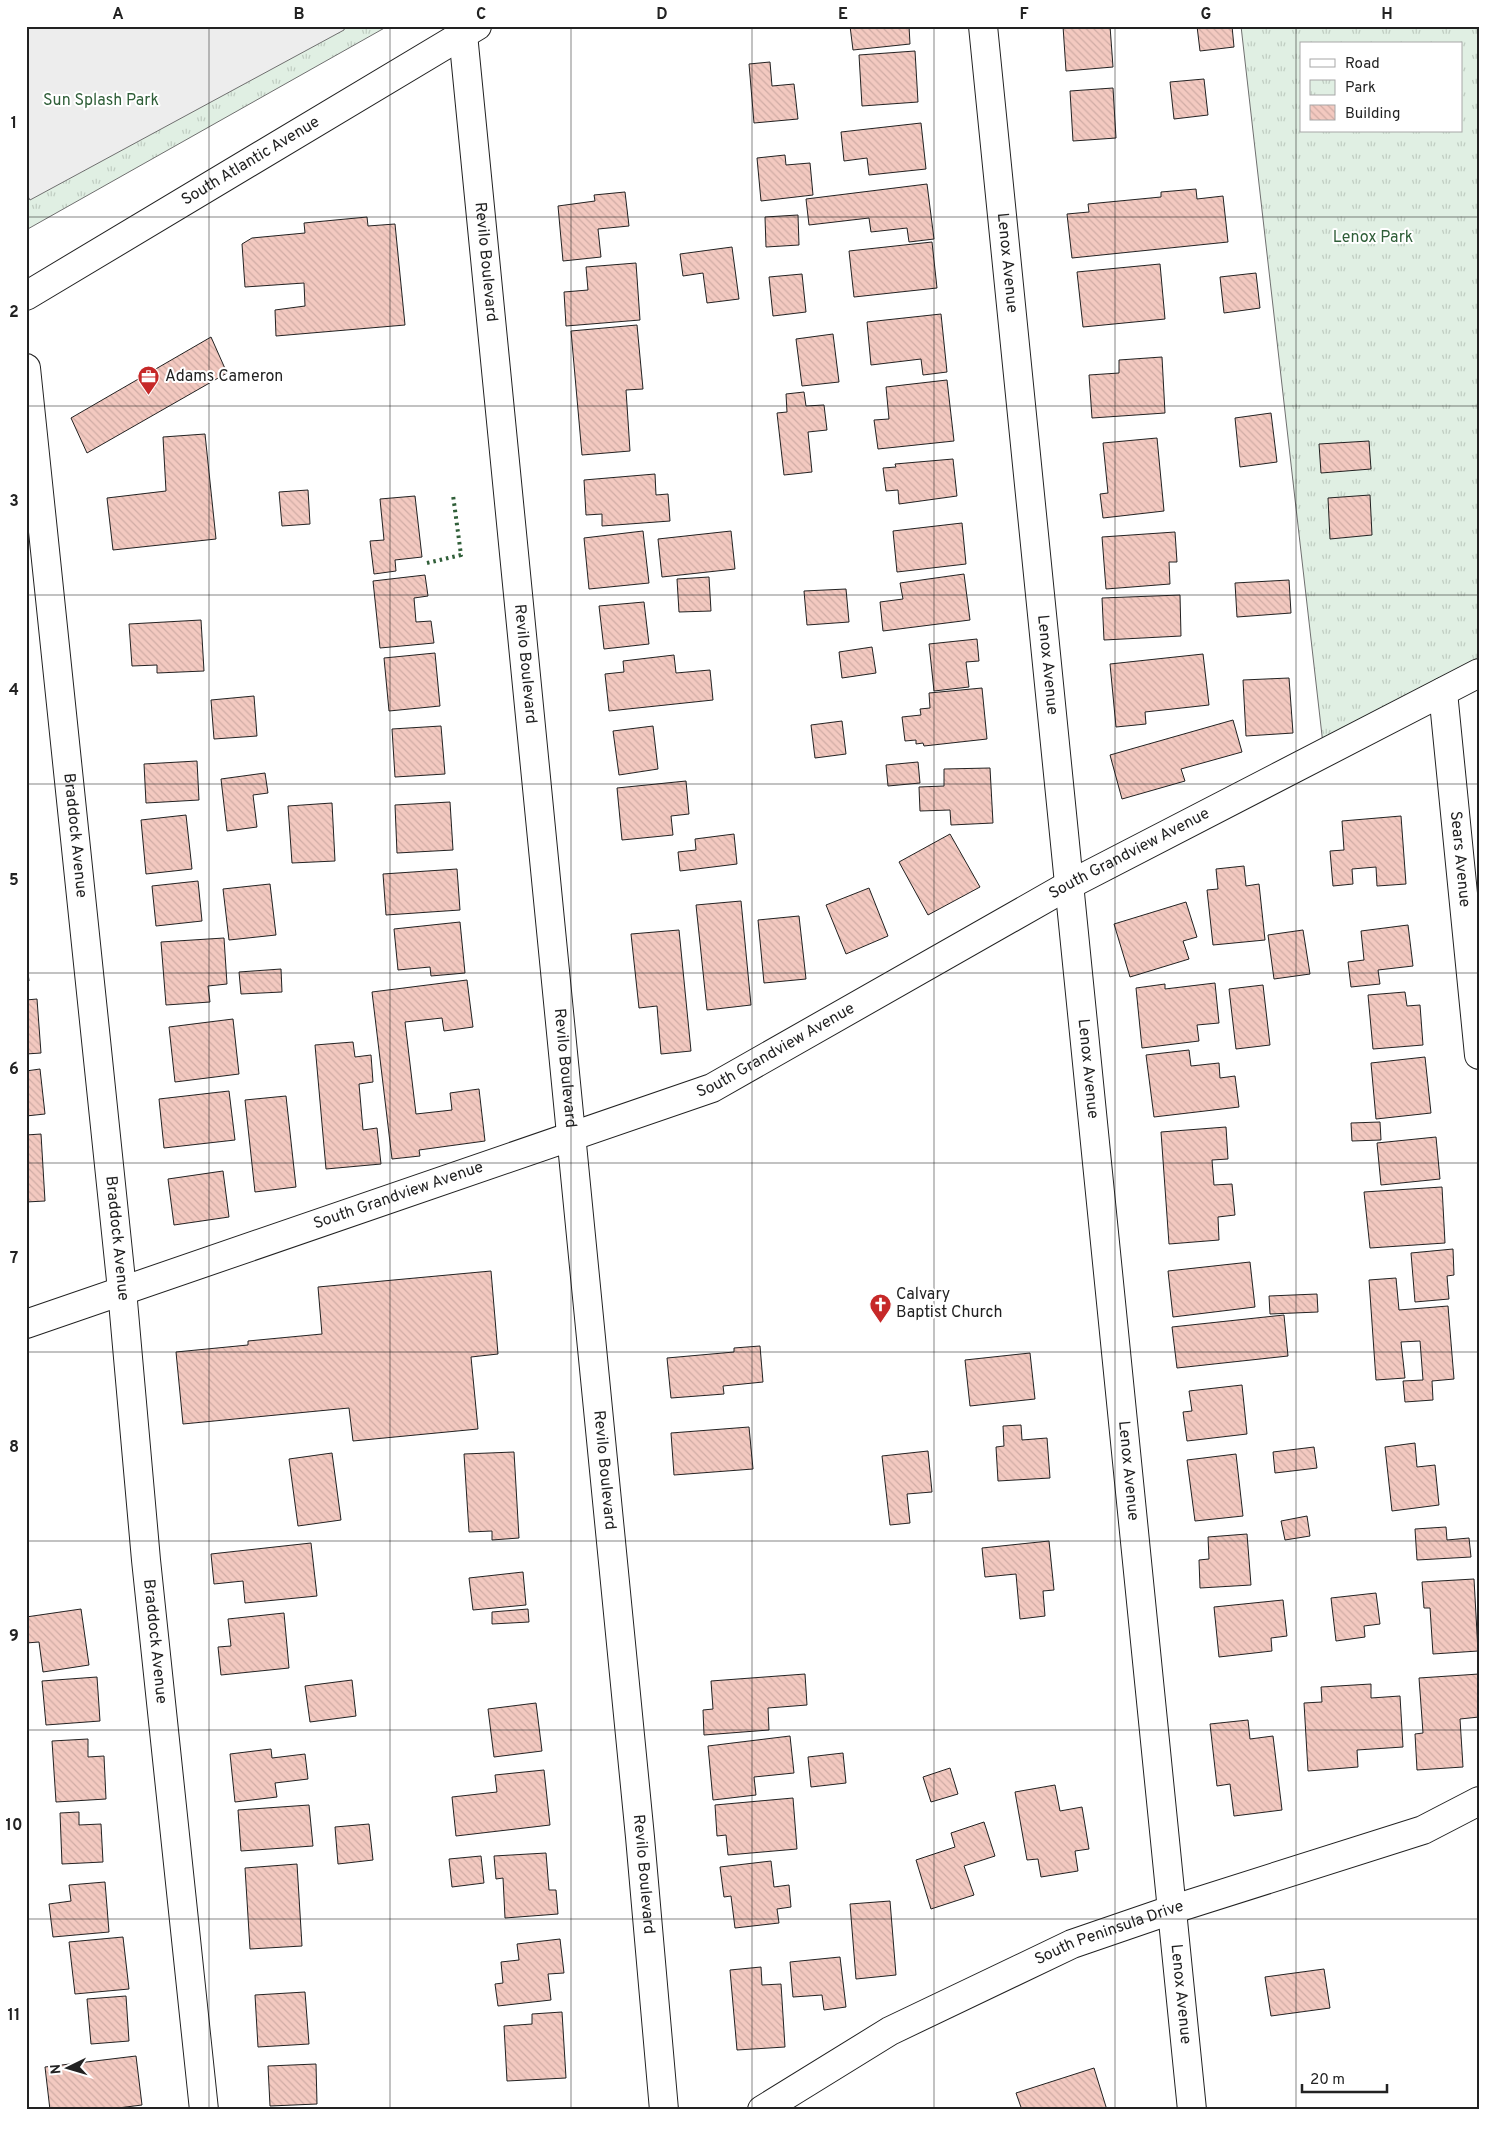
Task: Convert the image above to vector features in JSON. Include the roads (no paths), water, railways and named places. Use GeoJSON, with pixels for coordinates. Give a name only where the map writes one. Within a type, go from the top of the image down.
{"type":"FeatureCollection","features":[{"type":"Feature","properties":{"kind":"street","name":"Lenox Avenue"},"geometry":{"type":"LineString","coordinates":[[983,26],[1174,1909],[1192,2110]]}},
{"type":"Feature","properties":{"kind":"street","name":"South Atlantic Avenue"},"geometry":{"type":"LineString","coordinates":[[26,296],[466,29]]}},
{"type":"Feature","properties":{"kind":"street","name":"Revilo Boulevard"},"geometry":{"type":"LineString","coordinates":[[466,29],[570,1138],[640,1836],[664,2110]]}},
{"type":"Feature","properties":{"kind":"street","name":"Braddock Avenue"},"geometry":{"type":"LineString","coordinates":[[26,368],[122,1290],[146,1560],[204,2110]]}},
{"type":"Feature","properties":{"kind":"street","name":"South Grandview Avenue"},"geometry":{"type":"LineString","coordinates":[[26,1324],[712,1088],[1069,885],[1479,673]]}},
{"type":"Feature","properties":{"kind":"street","name":"Sears Avenue"},"geometry":{"type":"LineString","coordinates":[[1443,692],[1479,1055]]}},
{"type":"Feature","properties":{"kind":"street","name":"South Peninsula Drive"},"geometry":{"type":"LineString","coordinates":[[762,2110],[890,2031],[1072,1944],[1174,1909],[1423,1830],[1479,1801]]}},
{"type":"Feature","properties":{"kind":"place","name":"Adams Cameron"},"geometry":{"type":"Point","coordinates":[149,396]}},
{"type":"Feature","properties":{"kind":"place","name":"Calvary Baptist Church"},"geometry":{"type":"Point","coordinates":[880,1323]}},
{"type":"Feature","properties":{"kind":"park label","name":"Sun Splash Park"},"geometry":{"type":"Point","coordinates":[101,101]}},
{"type":"Feature","properties":{"kind":"park label","name":"Lenox Park"},"geometry":{"type":"Point","coordinates":[1373,238]}}]}
